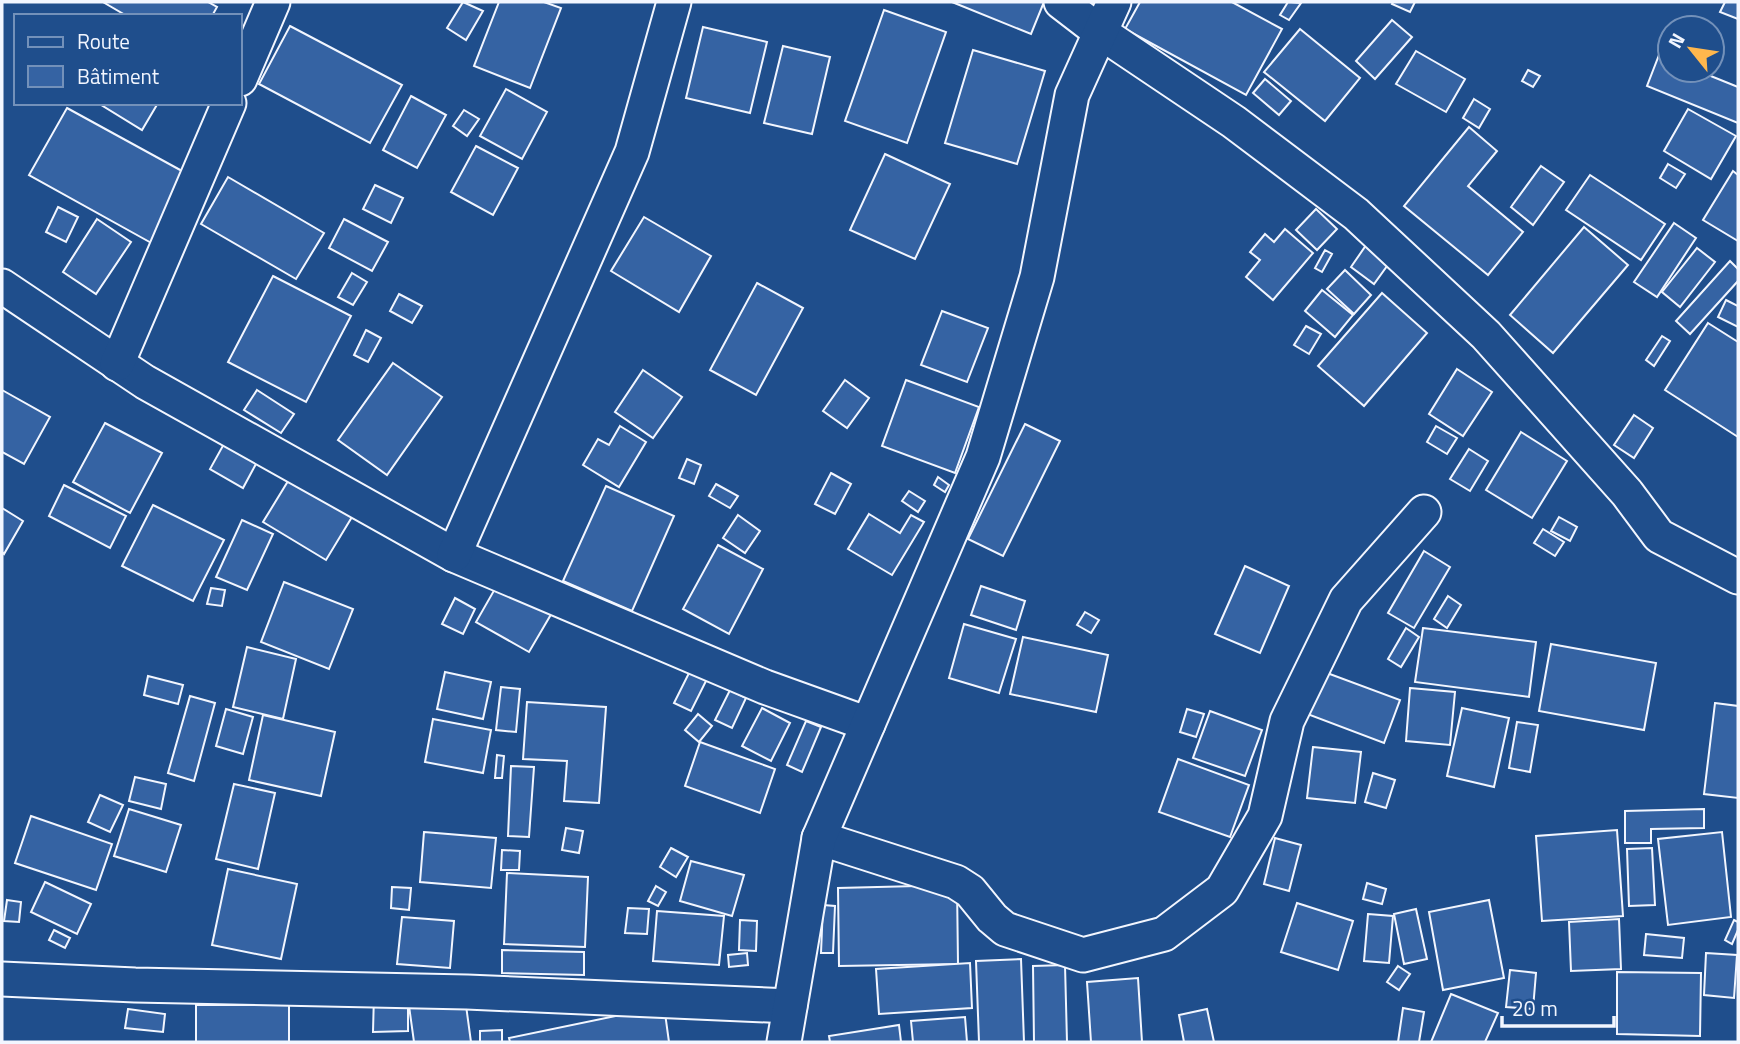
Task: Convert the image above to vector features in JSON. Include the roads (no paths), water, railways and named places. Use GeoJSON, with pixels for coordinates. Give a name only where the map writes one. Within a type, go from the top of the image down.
{"type":"FeatureCollection","features":[{"type":"Feature","properties":{"kind":"street"},"geometry":{"type":"LineString","coordinates":[[242,74],[273,2]]}},
{"type":"Feature","properties":{"kind":"street"},"geometry":{"type":"LineString","coordinates":[[454,555],[632,152],[674,2]]}},
{"type":"Feature","properties":{"kind":"street"},"geometry":{"type":"LineString","coordinates":[[1061,2],[1100,32],[1234,122],[1356,214],[1486,335],[1627,493],[1658,536],[1738,577]]}},
{"type":"Feature","properties":{"kind":"street"},"geometry":{"type":"LineString","coordinates":[[784,1042],[818,838],[983,457],[1037,277],[1072,95],[1114,2]]}},
{"type":"Feature","properties":{"kind":"street"},"geometry":{"type":"LineString","coordinates":[[117,363],[228,105]]}},
{"type":"Feature","properties":{"kind":"street"},"geometry":{"type":"LineString","coordinates":[[2,286],[145,382],[454,555],[765,687],[868,724]]}},
{"type":"Feature","properties":{"kind":"street"},"geometry":{"type":"LineString","coordinates":[[818,838],[957,882],[970,891],[992,918],[1005,929],[1083,955],[1164,934],[1222,890],[1265,816],[1287,721],[1346,600],[1424,512]]}},
{"type":"Feature","properties":{"kind":"street"},"geometry":{"type":"LineString","coordinates":[[2,979],[135,985],[453,992],[790,1006]]}}]}
